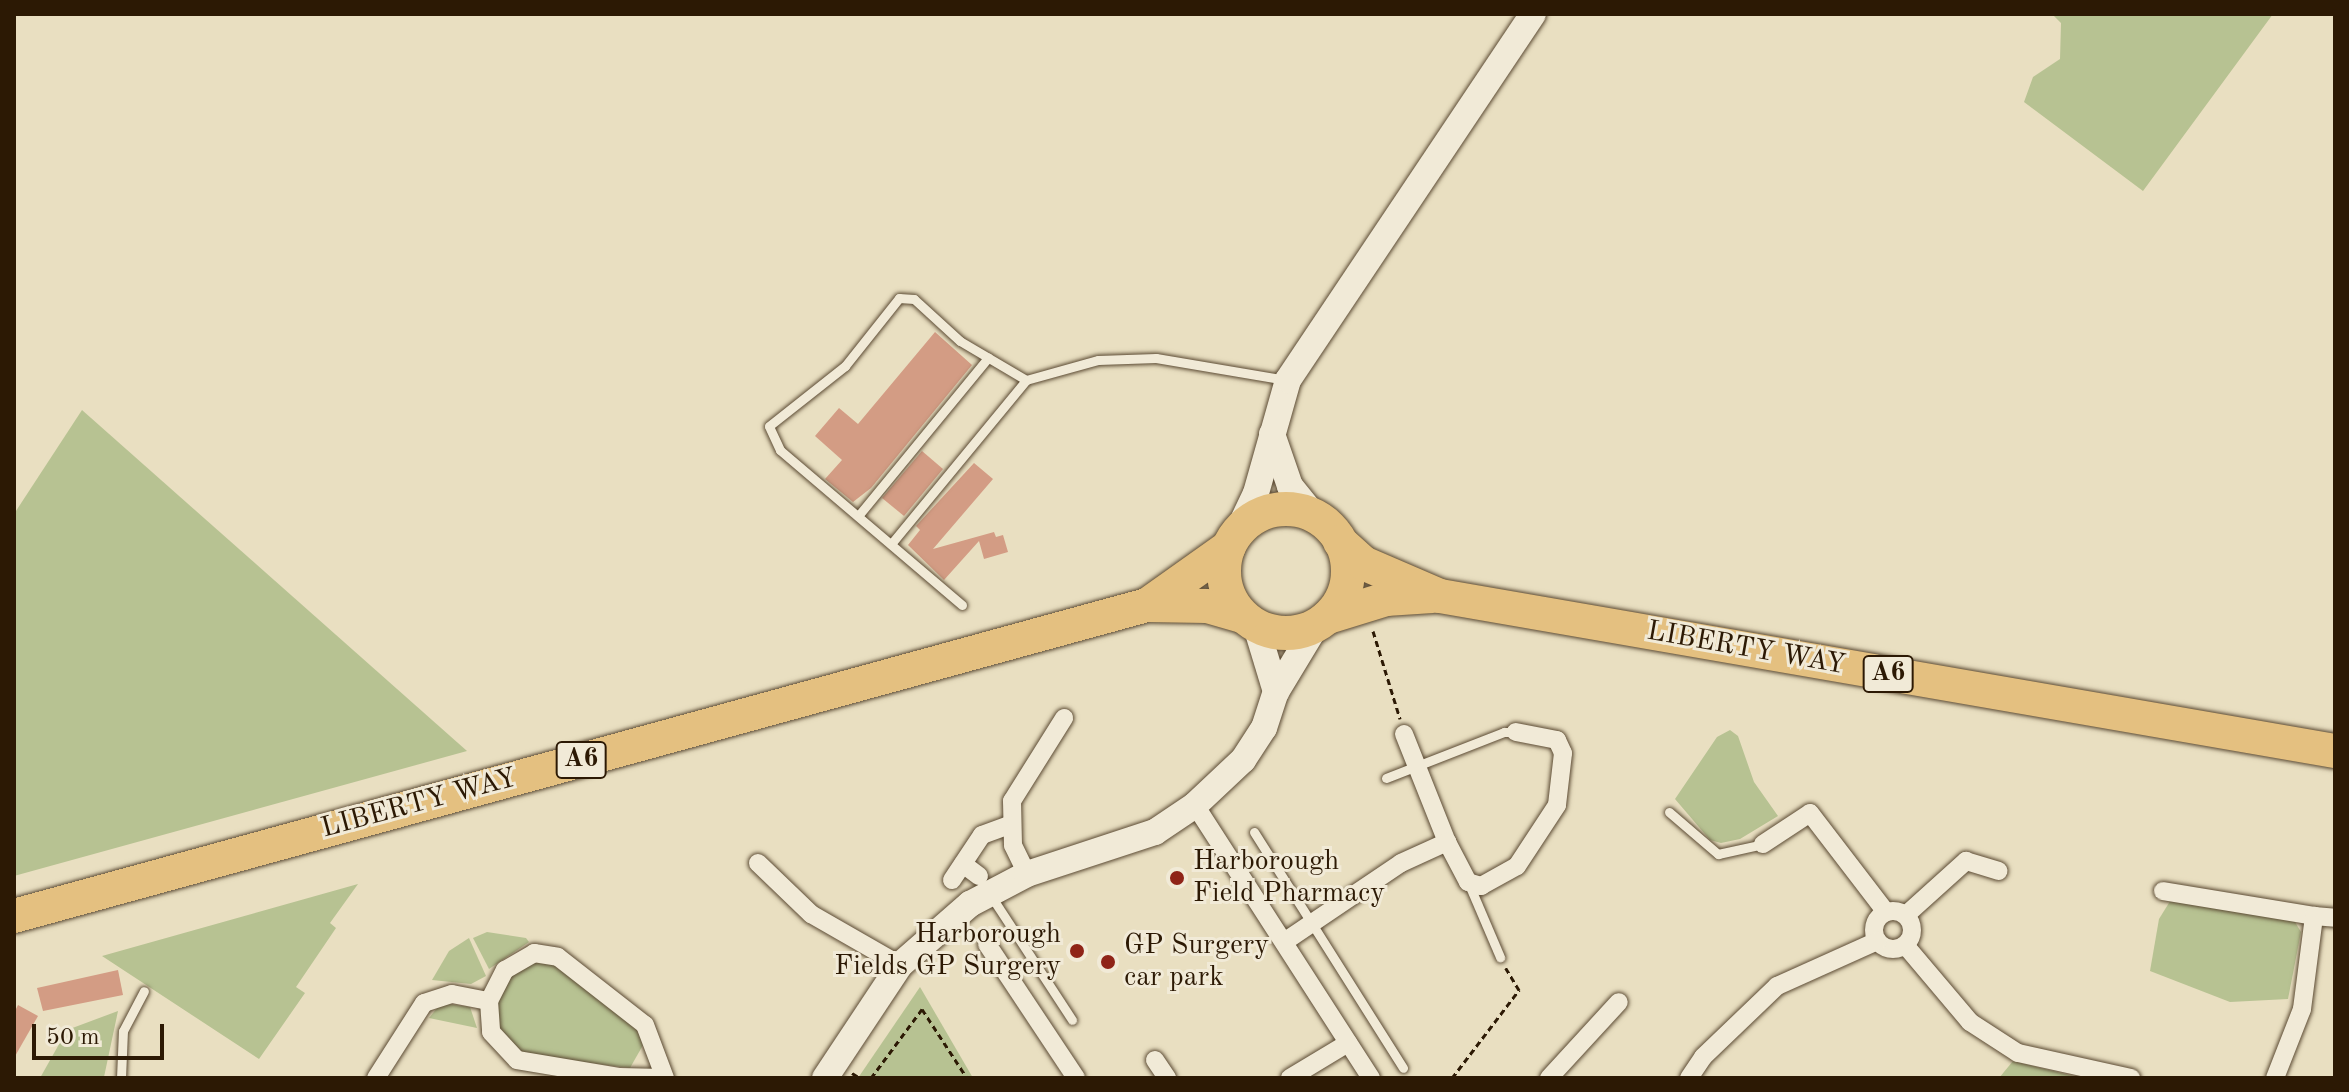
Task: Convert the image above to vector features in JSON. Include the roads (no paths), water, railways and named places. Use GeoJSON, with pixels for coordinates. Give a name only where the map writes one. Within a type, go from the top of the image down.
{"type":"FeatureCollection","features":[{"type":"Feature","properties":{"kind":"highway"},"geometry":{"type":"LineString","coordinates":[[1298,510],[1314,516],[1340,542],[1347,582],[1322,622],[1286,634],[1249,621],[1227,591],[1233,540],[1264,513],[1298,510]]}},
{"type":"Feature","properties":{"kind":"highway","name":"LIBERTY WAY"},"geometry":{"type":"LineString","coordinates":[[1147,605],[1233,540]]}},
{"type":"Feature","properties":{"kind":"highway","name":"LIBERTY WAY"},"geometry":{"type":"LineString","coordinates":[[1340,542],[1363,563],[1440,596]]}},
{"type":"Feature","properties":{"kind":"highway","name":"LIBERTY WAY"},"geometry":{"type":"LineString","coordinates":[[1322,622],[1386,599],[1440,596],[2335,751]]}},
{"type":"Feature","properties":{"kind":"highway","name":"LIBERTY WAY"},"geometry":{"type":"LineString","coordinates":[[14,916],[1147,605],[1207,606],[1249,621]]}},
{"type":"Feature","properties":{"kind":"street"},"geometry":{"type":"LineString","coordinates":[[1233,540],[1256,493],[1288,380],[1533,14]]}},
{"type":"Feature","properties":{"kind":"street"},"geometry":{"type":"LineString","coordinates":[[1272,434],[1290,486],[1314,516]]}},
{"type":"Feature","properties":{"kind":"street"},"geometry":{"type":"LineString","coordinates":[[1249,621],[1276,692]]}},
{"type":"Feature","properties":{"kind":"street"},"geometry":{"type":"LineString","coordinates":[[825,1078],[900,965],[984,884],[1107,852],[1155,832],[1195,805],[1243,760],[1264,728],[1276,692],[1322,622]]}},
{"type":"Feature","properties":{"kind":"street"},"geometry":{"type":"LineString","coordinates":[[1027,874],[1009,825],[1017,789],[1064,718]]}},
{"type":"Feature","properties":{"kind":"street"},"geometry":{"type":"LineString","coordinates":[[1404,734],[1447,842],[1468,882],[1481,886],[1517,866],[1557,805],[1563,753],[1557,740],[1516,732]]}},
{"type":"Feature","properties":{"kind":"street"},"geometry":{"type":"LineString","coordinates":[[1195,805],[1371,1078]]}},
{"type":"Feature","properties":{"kind":"street"},"geometry":{"type":"LineString","coordinates":[[1763,844],[1810,813],[1886,912],[1906,915]]}},
{"type":"Feature","properties":{"kind":"street"},"geometry":{"type":"LineString","coordinates":[[984,884],[957,872],[988,831],[1009,825]]}},
{"type":"Feature","properties":{"kind":"street"},"geometry":{"type":"LineString","coordinates":[[1284,942],[1401,863],[1447,842]]}},
{"type":"Feature","properties":{"kind":"street"},"geometry":{"type":"LineString","coordinates":[[1906,915],[1966,861],[1998,871]]}},
{"type":"Feature","properties":{"kind":"street"},"geometry":{"type":"LineString","coordinates":[[758,863],[811,914],[900,965]]}},
{"type":"Feature","properties":{"kind":"street"},"geometry":{"type":"LineString","coordinates":[[2163,891],[2335,918]]}},
{"type":"Feature","properties":{"kind":"street"},"geometry":{"type":"LineString","coordinates":[[1877,941],[1876,922],[1886,912]]}},
{"type":"Feature","properties":{"kind":"street"},"geometry":{"type":"LineString","coordinates":[[1877,941],[1893,949],[1905,945],[1912,934],[1906,915]]}},
{"type":"Feature","properties":{"kind":"street"},"geometry":{"type":"LineString","coordinates":[[2275,1078],[2302,1009],[2314,916]]}},
{"type":"Feature","properties":{"kind":"street"},"geometry":{"type":"LineString","coordinates":[[1689,1078],[1703,1057],[1777,986],[1877,941]]}},
{"type":"Feature","properties":{"kind":"street"},"geometry":{"type":"LineString","coordinates":[[987,944],[1076,1078]]}},
{"type":"Feature","properties":{"kind":"street"},"geometry":{"type":"LineString","coordinates":[[1905,945],[1970,1022],[2018,1053],[2131,1078]]}},
{"type":"Feature","properties":{"kind":"street"},"geometry":{"type":"LineString","coordinates":[[534,953],[558,957],[645,1025],[664,1078],[619,1077],[517,1060],[491,1032],[489,1001],[505,970],[534,953]]}},
{"type":"Feature","properties":{"kind":"street"},"geometry":{"type":"LineString","coordinates":[[376,1078],[424,1003],[452,994],[489,1001]]}},
{"type":"Feature","properties":{"kind":"street"},"geometry":{"type":"LineString","coordinates":[[1549,1078],[1619,1002]]}},
{"type":"Feature","properties":{"kind":"street"},"geometry":{"type":"LineString","coordinates":[[1290,1078],[1348,1043]]}},
{"type":"Feature","properties":{"kind":"street"},"geometry":{"type":"LineString","coordinates":[[1155,1060],[1167,1078]]}},
{"type":"Feature","properties":{"kind":"lane"},"geometry":{"type":"LineString","coordinates":[[962,605],[774,443],[769,426],[773,419],[845,366],[899,298],[914,299],[988,358],[1026,380]]}},
{"type":"Feature","properties":{"kind":"lane"},"geometry":{"type":"LineString","coordinates":[[858,516],[988,358]]}},
{"type":"Feature","properties":{"kind":"lane"},"geometry":{"type":"LineString","coordinates":[[891,544],[1026,380],[1098,360],[1156,358],[1288,380]]}},
{"type":"Feature","properties":{"kind":"lane"},"geometry":{"type":"LineString","coordinates":[[1386,778],[1504,732],[1516,732]]}},
{"type":"Feature","properties":{"kind":"lane"},"geometry":{"type":"LineString","coordinates":[[1669,812],[1718,854],[1763,844]]}},
{"type":"Feature","properties":{"kind":"lane"},"geometry":{"type":"LineString","coordinates":[[1254,832],[1403,1068]]}},
{"type":"Feature","properties":{"kind":"lane"},"geometry":{"type":"LineString","coordinates":[[1468,882],[1500,957]]}},
{"type":"Feature","properties":{"kind":"lane"},"geometry":{"type":"LineString","coordinates":[[984,884],[1072,1020]]}},
{"type":"Feature","properties":{"kind":"lane"},"geometry":{"type":"LineString","coordinates":[[121,1078],[123,1031],[144,991]]}},
{"type":"Feature","properties":{"kind":"place","name":"Harborough Field Pharmacy"},"geometry":{"type":"Point","coordinates":[1177,878]}},
{"type":"Feature","properties":{"kind":"place","name":"Harborough Fields GP Surgery"},"geometry":{"type":"Point","coordinates":[1077,951]}},
{"type":"Feature","properties":{"kind":"place","name":"GP Surgery car park"},"geometry":{"type":"Point","coordinates":[1108,962]}}]}
